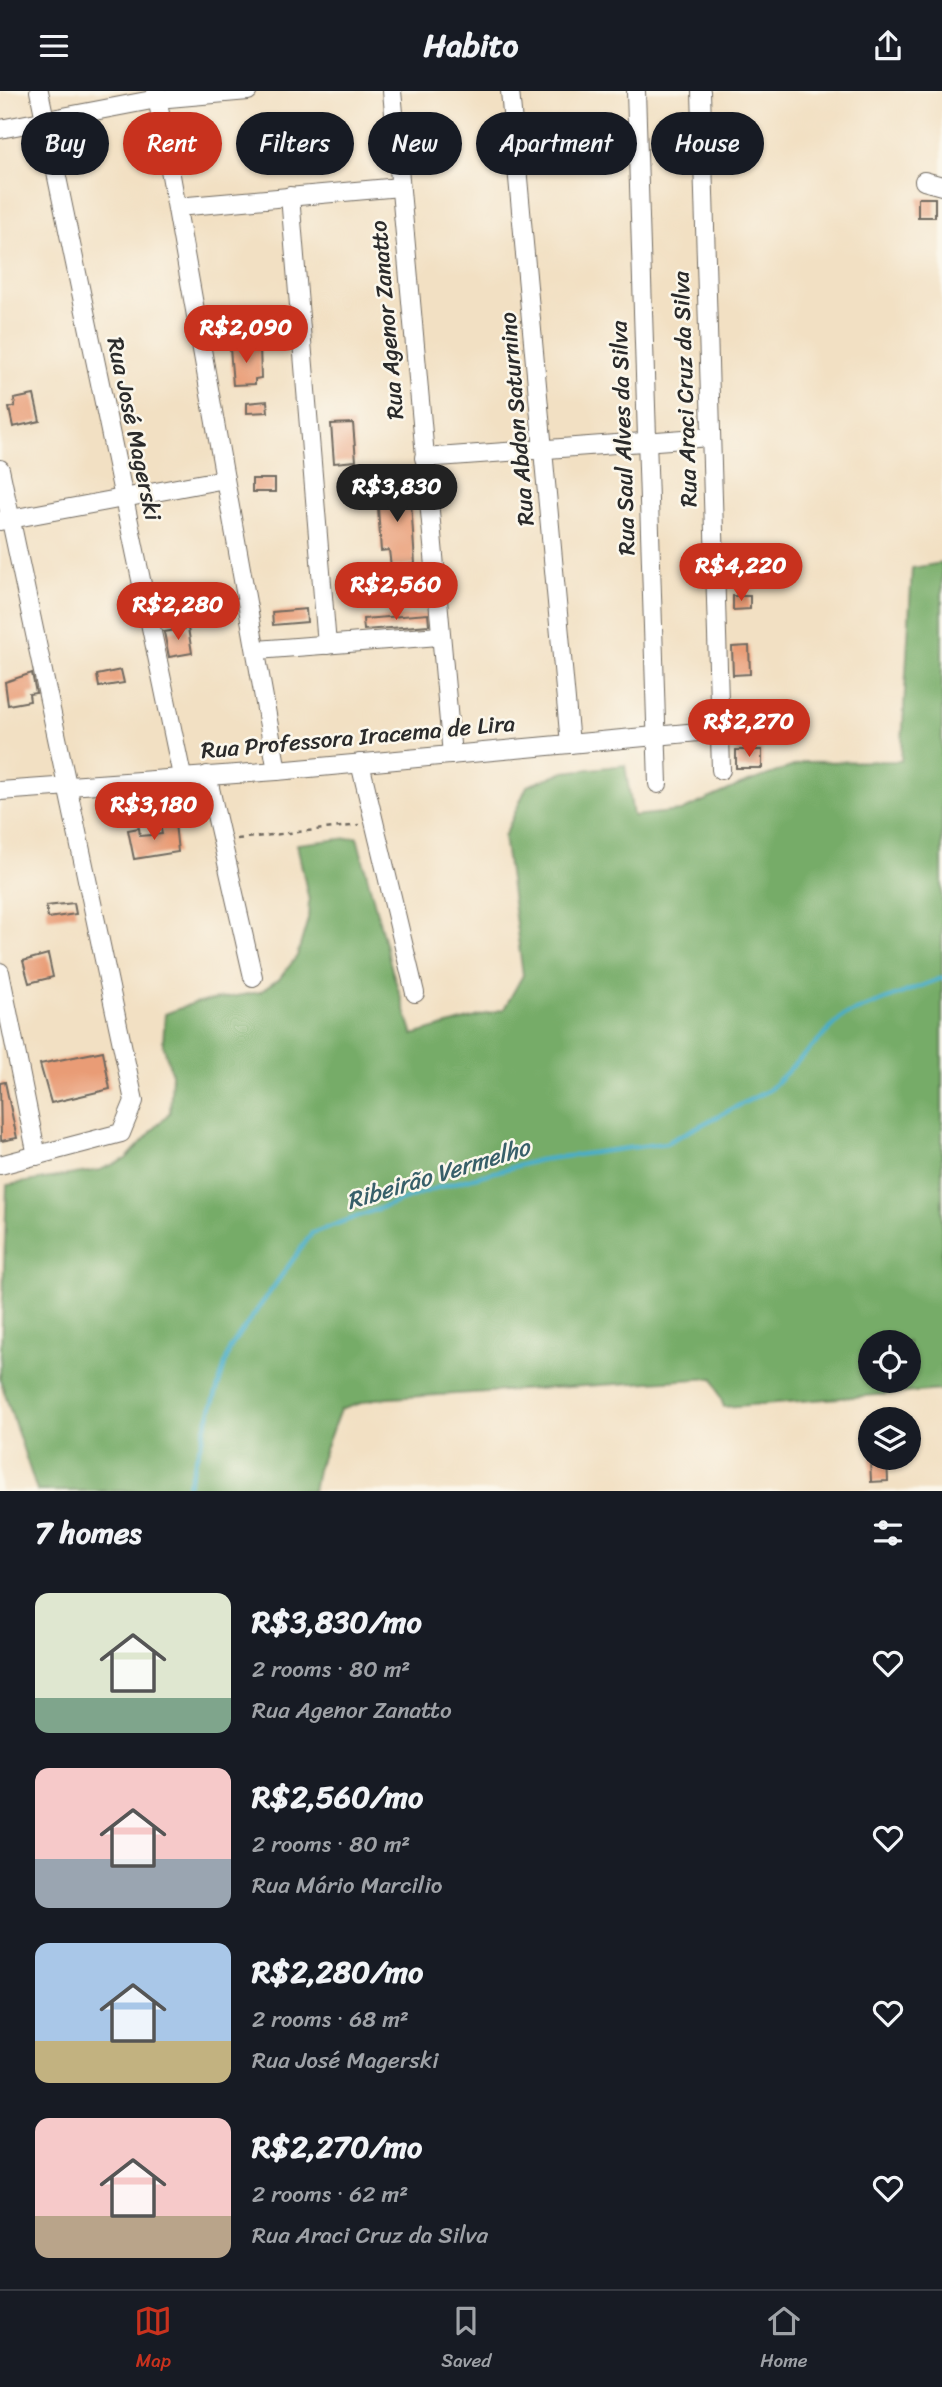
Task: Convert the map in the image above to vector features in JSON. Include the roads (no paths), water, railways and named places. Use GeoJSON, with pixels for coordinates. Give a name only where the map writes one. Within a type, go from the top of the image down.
{"type":"FeatureCollection","features":[{"type":"Feature","properties":{"kind":"street","name":"Rua José Magerski"},"geometry":{"type":"LineString","coordinates":[[39,91],[43,112]]}},
{"type":"Feature","properties":{"kind":"street"},"geometry":{"type":"LineString","coordinates":[[81,112],[156,95],[248,91]]}},
{"type":"Feature","properties":{"kind":"street","name":"Rua Agenor Zanatto"},"geometry":{"type":"LineString","coordinates":[[392,91],[439,636],[452,755]]}},
{"type":"Feature","properties":{"kind":"street","name":"Rua Abdon Saturnino"},"geometry":{"type":"LineString","coordinates":[[510,91],[570,744]]}},
{"type":"Feature","properties":{"kind":"street","name":"Rua Saul Alves da Silva"},"geometry":{"type":"LineString","coordinates":[[636,91],[658,783]]}},
{"type":"Feature","properties":{"kind":"street","name":"Rua Araci Cruz da Silva"},"geometry":{"type":"LineString","coordinates":[[701,91],[721,770]]}},
{"type":"Feature","properties":{"kind":"street"},"geometry":{"type":"LineString","coordinates":[[156,95],[277,771]]}},
{"type":"Feature","properties":{"kind":"street"},"geometry":{"type":"LineString","coordinates":[[0,129],[21,125]]}},
{"type":"Feature","properties":{"kind":"street","name":"Rua José Magerski"},"geometry":{"type":"LineString","coordinates":[[56,175],[182,776]]}},
{"type":"Feature","properties":{"kind":"street"},"geometry":{"type":"LineString","coordinates":[[924,181],[942,186]]}},
{"type":"Feature","properties":{"kind":"street"},"geometry":{"type":"LineString","coordinates":[[177,207],[400,187]]}},
{"type":"Feature","properties":{"kind":"street"},"geometry":{"type":"LineString","coordinates":[[290,196],[327,645]]}},
{"type":"Feature","properties":{"kind":"street"},"geometry":{"type":"LineString","coordinates":[[424,458],[711,437]]}},
{"type":"Feature","properties":{"kind":"street"},"geometry":{"type":"LineString","coordinates":[[0,469],[5,520],[69,786],[134,1101],[121,1133],[0,1165]]}},
{"type":"Feature","properties":{"kind":"street"},"geometry":{"type":"LineString","coordinates":[[5,520],[225,479]]}},
{"type":"Feature","properties":{"kind":"street"},"geometry":{"type":"LineString","coordinates":[[257,650],[439,636]]}},
{"type":"Feature","properties":{"kind":"street","name":"Rua Professora Iracema de Lira"},"geometry":{"type":"LineString","coordinates":[[0,791],[277,771],[720,730]]}},
{"type":"Feature","properties":{"kind":"street"},"geometry":{"type":"LineString","coordinates":[[360,763],[415,993]]}},
{"type":"Feature","properties":{"kind":"street"},"geometry":{"type":"LineString","coordinates":[[208,775],[253,977]]}},
{"type":"Feature","properties":{"kind":"street"},"geometry":{"type":"LineString","coordinates":[[0,972],[37,1156]]}},
{"type":"Feature","properties":{"kind":"waterway","name":"Ribeirão Vermelho"},"geometry":{"type":"LineString","coordinates":[[186,1491],[230,1348],[312,1233],[436,1188],[539,1160],[666,1143],[769,1090],[843,1016],[942,978]]}}]}
